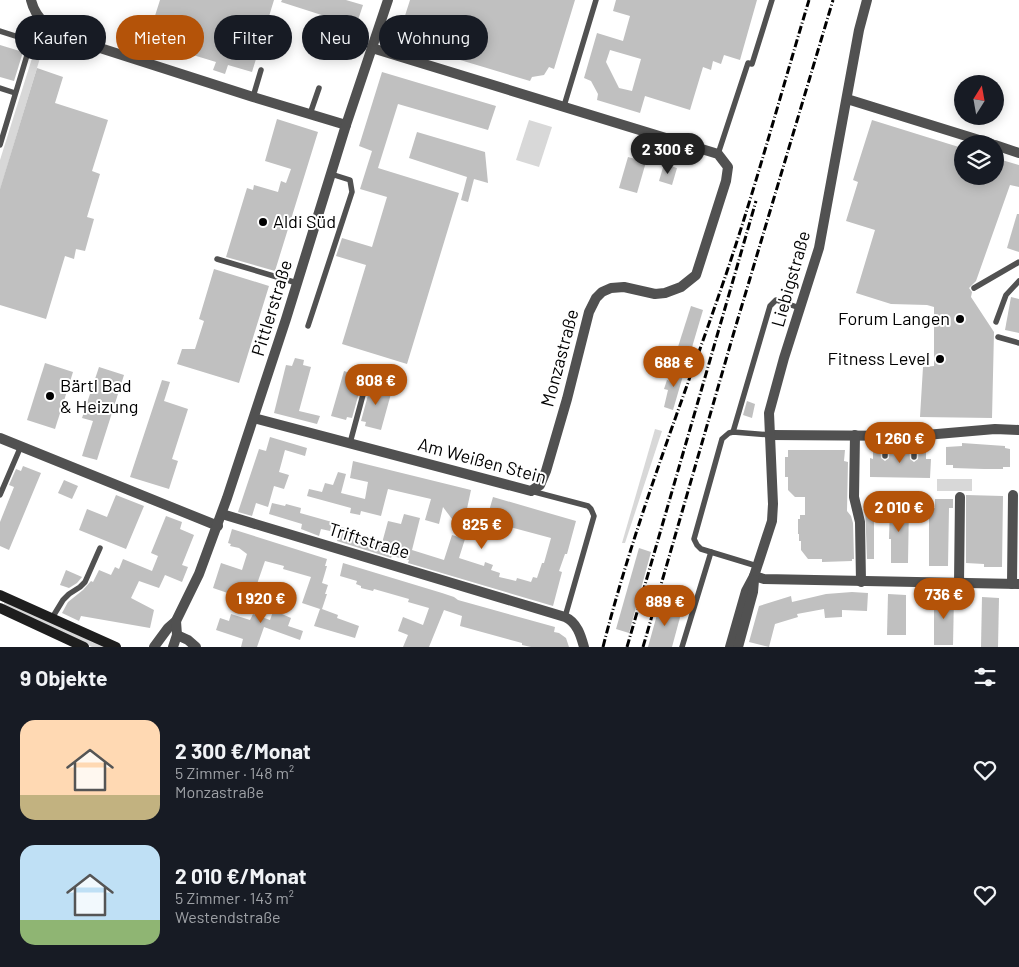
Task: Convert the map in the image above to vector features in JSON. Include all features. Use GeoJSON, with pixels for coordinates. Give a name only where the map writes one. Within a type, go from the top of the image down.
{"type":"FeatureCollection","features":[{"type":"Feature","properties":{"kind":"main road"},"geometry":{"type":"LineString","coordinates":[[0,595],[116,647]]}},
{"type":"Feature","properties":{"kind":"main road"},"geometry":{"type":"LineString","coordinates":[[0,608],[84,647]]}},
{"type":"Feature","properties":{"kind":"street"},"geometry":{"type":"LineString","coordinates":[[31,0],[38,15]]}},
{"type":"Feature","properties":{"kind":"street","name":"Pittlerstraße"},"geometry":{"type":"LineString","coordinates":[[154,647],[168,628],[176,621],[199,574],[218,526],[346,125],[388,0]]}},
{"type":"Feature","properties":{"kind":"street","name":"Liebigstraße"},"geometry":{"type":"LineString","coordinates":[[755,571],[773,515],[769,413],[819,248],[860,30],[868,0]]}},
{"type":"Feature","properties":{"kind":"street"},"geometry":{"type":"LineString","coordinates":[[372,48],[718,154]]}},
{"type":"Feature","properties":{"kind":"street"},"geometry":{"type":"LineString","coordinates":[[106,50],[346,125]]}},
{"type":"Feature","properties":{"kind":"street"},"geometry":{"type":"LineString","coordinates":[[847,99],[964,135]]}},
{"type":"Feature","properties":{"kind":"street"},"geometry":{"type":"LineString","coordinates":[[1004,148],[1019,154]]}},
{"type":"Feature","properties":{"kind":"street","name":"Monzastraße"},"geometry":{"type":"LineString","coordinates":[[531,491],[540,485],[546,471],[589,312],[596,298],[602,292],[611,288],[624,287],[655,294],[665,293],[681,288],[696,276],[726,181],[728,167],[718,154]]}},
{"type":"Feature","properties":{"kind":"street","name":"Am Weißen Stein"},"geometry":{"type":"LineString","coordinates":[[254,418],[531,491]]}},
{"type":"Feature","properties":{"kind":"street"},"geometry":{"type":"LineString","coordinates":[[771,434],[914,436],[995,429],[1019,430]]}},
{"type":"Feature","properties":{"kind":"street"},"geometry":{"type":"LineString","coordinates":[[855,435],[854,497],[860,522],[861,582]]}},
{"type":"Feature","properties":{"kind":"street"},"geometry":{"type":"LineString","coordinates":[[0,438],[218,526]]}},
{"type":"Feature","properties":{"kind":"street"},"geometry":{"type":"LineString","coordinates":[[755,571],[764,580],[1016,584],[1012,495]]}},
{"type":"Feature","properties":{"kind":"street"},"geometry":{"type":"LineString","coordinates":[[959,583],[960,497]]}},
{"type":"Feature","properties":{"kind":"street","name":"Triftstraße"},"geometry":{"type":"LineString","coordinates":[[222,514],[565,617]]}},
{"type":"Feature","properties":{"kind":"street"},"geometry":{"type":"LineString","coordinates":[[730,647],[746,591],[755,571]]}},
{"type":"Feature","properties":{"kind":"street"},"geometry":{"type":"LineString","coordinates":[[738,647],[753,592],[755,571]]}},
{"type":"Feature","properties":{"kind":"street"},"geometry":{"type":"LineString","coordinates":[[565,617],[570,619],[576,627],[584,647]]}},
{"type":"Feature","properties":{"kind":"street"},"geometry":{"type":"LineString","coordinates":[[173,647],[178,635],[176,621]]}},
{"type":"Feature","properties":{"kind":"street"},"geometry":{"type":"LineString","coordinates":[[178,635],[196,647]]}},
{"type":"Feature","properties":{"kind":"lane"},"geometry":{"type":"LineString","coordinates":[[564,106],[596,0]]}},
{"type":"Feature","properties":{"kind":"lane"},"geometry":{"type":"LineString","coordinates":[[718,154],[748,63],[752,64],[772,0]]}},
{"type":"Feature","properties":{"kind":"lane"},"geometry":{"type":"LineString","coordinates":[[0,31],[15,36]]}},
{"type":"Feature","properties":{"kind":"lane"},"geometry":{"type":"LineString","coordinates":[[0,145],[26,60]]}},
{"type":"Feature","properties":{"kind":"lane"},"geometry":{"type":"LineString","coordinates":[[253,97],[261,70]]}},
{"type":"Feature","properties":{"kind":"lane"},"geometry":{"type":"LineString","coordinates":[[0,88],[16,93]]}},
{"type":"Feature","properties":{"kind":"lane"},"geometry":{"type":"LineString","coordinates":[[310,114],[319,88]]}},
{"type":"Feature","properties":{"kind":"lane"},"geometry":{"type":"LineString","coordinates":[[308,326],[352,192],[350,180],[331,174]]}},
{"type":"Feature","properties":{"kind":"lane"},"geometry":{"type":"LineString","coordinates":[[217,259],[297,283]]}},
{"type":"Feature","properties":{"kind":"lane"},"geometry":{"type":"LineString","coordinates":[[974,288],[1019,262]]}},
{"type":"Feature","properties":{"kind":"lane"},"geometry":{"type":"LineString","coordinates":[[996,322],[1006,295],[1019,281]]}},
{"type":"Feature","properties":{"kind":"lane"},"geometry":{"type":"LineString","coordinates":[[733,432],[770,306],[776,300],[800,308]]}},
{"type":"Feature","properties":{"kind":"lane"},"geometry":{"type":"LineString","coordinates":[[998,338],[1019,343]]}},
{"type":"Feature","properties":{"kind":"lane"},"geometry":{"type":"LineString","coordinates":[[350,443],[367,380]]}},
{"type":"Feature","properties":{"kind":"lane"},"geometry":{"type":"LineString","coordinates":[[755,571],[701,549],[694,540],[722,440],[729,433],[733,432],[771,434]]}},
{"type":"Feature","properties":{"kind":"lane"},"geometry":{"type":"LineString","coordinates":[[885,436],[885,456]]}},
{"type":"Feature","properties":{"kind":"lane"},"geometry":{"type":"LineString","coordinates":[[914,436],[914,456]]}},
{"type":"Feature","properties":{"kind":"lane"},"geometry":{"type":"LineString","coordinates":[[0,495],[21,446]]}},
{"type":"Feature","properties":{"kind":"lane","name":"Am Weißen Stein"},"geometry":{"type":"LineString","coordinates":[[531,491],[588,506],[593,512],[565,617]]}},
{"type":"Feature","properties":{"kind":"lane"},"geometry":{"type":"LineString","coordinates":[[52,618],[63,600],[85,582],[100,548]]}},
{"type":"Feature","properties":{"kind":"lane"},"geometry":{"type":"LineString","coordinates":[[682,647],[711,552]]}},
{"type":"Feature","properties":{"kind":"shaded area"},"geometry":{"type":"Polygon","coordinates":[[[31,60],[39,60],[0,190],[0,160],[31,60]]]}},
{"type":"Feature","properties":{"kind":"shaded area"},"geometry":{"type":"Polygon","coordinates":[[[529,120],[552,127],[539,167],[516,160],[529,120]]]}},
{"type":"Feature","properties":{"kind":"shaded area"},"geometry":{"type":"Polygon","coordinates":[[[655,429],[662,431],[625,543],[622,543],[655,429]]]}},
{"type":"Feature","properties":{"kind":"shaded area"},"geometry":{"type":"Polygon","coordinates":[[[937,479],[972,479],[972,491],[937,491],[937,479]]]}},
{"type":"Feature","properties":{"kind":"shaded area"},"geometry":{"type":"Polygon","coordinates":[[[5,601],[107,647],[92,647],[3,606],[5,601]]]}},
{"type":"Feature","properties":{"kind":"building"},"geometry":{"type":"Polygon","coordinates":[[[160,0],[274,0],[269,15],[214,15],[214,60],[256,60],[252,72],[228,65],[225,74],[213,70],[216,62],[204,58],[204,15],[155,15],[160,0]]]}},
{"type":"Feature","properties":{"kind":"building"},"geometry":{"type":"Polygon","coordinates":[[[282,0],[346,0],[363,5],[360,15],[322,15],[281,2],[282,0]]]}},
{"type":"Feature","properties":{"kind":"building"},"geometry":{"type":"Polygon","coordinates":[[[410,0],[575,0],[554,69],[549,67],[544,75],[532,77],[530,81],[460,60],[488,60],[488,15],[405,15],[410,0]]]}},
{"type":"Feature","properties":{"kind":"building"},"geometry":{"type":"Polygon","coordinates":[[[616,0],[757,0],[740,60],[724,55],[721,64],[713,61],[711,70],[703,67],[690,110],[645,96],[640,113],[597,100],[598,94],[591,81],[584,78],[597,33],[623,41],[630,16],[613,11],[616,0]],[[610,50],[606,62],[619,88],[632,91],[641,59],[610,50]]]}},
{"type":"Feature","properties":{"kind":"building"},"geometry":{"type":"Polygon","coordinates":[[[0,45],[15,50],[15,60],[21,60],[14,81],[0,77],[0,45]]]}},
{"type":"Feature","properties":{"kind":"building"},"geometry":{"type":"Polygon","coordinates":[[[37,68],[63,77],[55,103],[108,120],[92,171],[100,174],[87,217],[94,219],[85,251],[76,249],[74,259],[65,256],[46,319],[0,305],[0,189],[37,68]]]}},
{"type":"Feature","properties":{"kind":"building"},"geometry":{"type":"Polygon","coordinates":[[[382,72],[496,106],[488,130],[398,104],[378,168],[459,193],[407,364],[342,344],[366,265],[336,256],[342,238],[372,247],[387,197],[360,189],[372,151],[359,146],[382,72]]]}},
{"type":"Feature","properties":{"kind":"building","name":"Aldi Süd"},"geometry":{"type":"Polygon","coordinates":[[[277,119],[318,132],[275,271],[226,257],[247,188],[253,190],[254,185],[278,192],[281,181],[286,183],[291,169],[265,161],[277,119]]]}},
{"type":"Feature","properties":{"kind":"building"},"geometry":{"type":"Polygon","coordinates":[[[872,120],[954,146],[954,185],[1004,185],[1004,161],[1019,165],[1019,187],[1010,185],[976,281],[969,288],[972,292],[971,297],[994,332],[992,418],[920,417],[923,367],[934,366],[934,307],[927,305],[891,304],[856,293],[875,230],[846,221],[858,182],[853,180],[872,120]]]}},
{"type":"Feature","properties":{"kind":"building"},"geometry":{"type":"Polygon","coordinates":[[[417,132],[485,152],[488,183],[474,179],[468,202],[461,200],[467,177],[409,158],[417,132]]]}},
{"type":"Feature","properties":{"kind":"building"},"geometry":{"type":"Polygon","coordinates":[[[628,157],[646,162],[637,193],[619,188],[628,157]]]}},
{"type":"Feature","properties":{"kind":"building"},"geometry":{"type":"Polygon","coordinates":[[[664,164],[677,168],[672,185],[659,181],[664,164]]]}},
{"type":"Feature","properties":{"kind":"building"},"geometry":{"type":"Polygon","coordinates":[[[1017,214],[1019,214],[1019,252],[1007,248],[1017,214]]]}},
{"type":"Feature","properties":{"kind":"building"},"geometry":{"type":"Polygon","coordinates":[[[214,269],[269,286],[239,383],[177,364],[182,349],[195,349],[204,321],[199,319],[214,269]]]}},
{"type":"Feature","properties":{"kind":"building"},"geometry":{"type":"Polygon","coordinates":[[[1011,297],[1019,299],[1019,333],[1005,330],[1011,297]]]}},
{"type":"Feature","properties":{"kind":"building"},"geometry":{"type":"Polygon","coordinates":[[[691,306],[703,310],[690,354],[677,350],[691,306]]]}},
{"type":"Feature","properties":{"kind":"building"},"geometry":{"type":"Polygon","coordinates":[[[295,358],[304,360],[303,365],[311,367],[299,411],[320,416],[317,424],[274,413],[286,365],[292,366],[295,358]]]}},
{"type":"Feature","properties":{"kind":"building","name":"Bärtl Bad & Heizung"},"geometry":{"type":"Polygon","coordinates":[[[45,363],[73,372],[55,429],[27,420],[45,363]]]}},
{"type":"Feature","properties":{"kind":"building"},"geometry":{"type":"Polygon","coordinates":[[[675,366],[685,369],[673,410],[664,407],[668,390],[664,389],[667,380],[671,381],[675,366]]]}},
{"type":"Feature","properties":{"kind":"building"},"geometry":{"type":"Polygon","coordinates":[[[99,367],[124,375],[97,460],[82,456],[93,421],[82,418],[99,367]]]}},
{"type":"Feature","properties":{"kind":"building"},"geometry":{"type":"Polygon","coordinates":[[[344,371],[359,376],[358,381],[362,382],[352,418],[347,417],[346,420],[331,416],[344,371]]]}},
{"type":"Feature","properties":{"kind":"building"},"geometry":{"type":"Polygon","coordinates":[[[162,380],[170,382],[164,401],[188,409],[172,459],[178,461],[169,489],[130,477],[162,380]]]}},
{"type":"Feature","properties":{"kind":"building"},"geometry":{"type":"Polygon","coordinates":[[[374,380],[383,382],[382,387],[392,390],[381,430],[365,426],[366,422],[361,421],[371,384],[373,385],[374,380]]]}},
{"type":"Feature","properties":{"kind":"building"},"geometry":{"type":"Polygon","coordinates":[[[747,401],[755,404],[752,418],[743,415],[747,401]]]}},
{"type":"Feature","properties":{"kind":"building"},"geometry":{"type":"Polygon","coordinates":[[[270,437],[307,448],[305,456],[285,450],[279,472],[289,475],[284,489],[274,486],[268,507],[256,503],[252,516],[238,512],[259,449],[266,451],[270,437]]]}},
{"type":"Feature","properties":{"kind":"building"},"geometry":{"type":"Polygon","coordinates":[[[962,443],[1005,446],[1005,448],[1010,449],[1010,467],[984,469],[953,468],[953,465],[946,465],[946,447],[962,446],[962,443]]]}},
{"type":"Feature","properties":{"kind":"building"},"geometry":{"type":"Polygon","coordinates":[[[873,446],[880,446],[881,458],[885,461],[889,458],[890,446],[909,446],[910,459],[914,462],[918,459],[919,446],[926,446],[926,459],[931,459],[930,478],[870,477],[870,458],[873,459],[873,446]]]}},
{"type":"Feature","properties":{"kind":"building"},"geometry":{"type":"Polygon","coordinates":[[[788,450],[845,450],[844,461],[848,462],[847,511],[853,523],[854,559],[852,561],[822,562],[822,559],[808,559],[801,550],[798,519],[800,519],[800,515],[805,515],[805,497],[795,497],[788,490],[788,477],[785,477],[785,457],[788,457],[788,450]]]}},
{"type":"Feature","properties":{"kind":"building"},"geometry":{"type":"Polygon","coordinates":[[[353,461],[471,490],[465,518],[455,523],[443,507],[439,524],[425,520],[431,499],[388,489],[381,516],[361,511],[360,515],[350,513],[351,508],[307,496],[309,489],[322,492],[325,483],[333,485],[338,472],[346,474],[341,493],[365,499],[368,482],[350,478],[353,461]]]}},
{"type":"Feature","properties":{"kind":"building"},"geometry":{"type":"Polygon","coordinates":[[[23,466],[41,473],[9,550],[0,546],[0,522],[14,487],[9,485],[16,469],[21,471],[23,466]]]}},
{"type":"Feature","properties":{"kind":"building"},"geometry":{"type":"Polygon","coordinates":[[[64,480],[78,486],[72,499],[58,493],[64,480]]]}},
{"type":"Feature","properties":{"kind":"building"},"geometry":{"type":"Polygon","coordinates":[[[116,495],[144,506],[126,549],[79,530],[87,509],[107,517],[116,495]]]}},
{"type":"Feature","properties":{"kind":"building"},"geometry":{"type":"Polygon","coordinates":[[[966,495],[1003,496],[1002,567],[984,567],[984,564],[966,563],[966,495]]]}},
{"type":"Feature","properties":{"kind":"building"},"geometry":{"type":"Polygon","coordinates":[[[493,497],[576,521],[567,554],[565,554],[559,571],[562,572],[553,606],[408,563],[409,560],[392,556],[391,558],[337,541],[341,527],[355,531],[353,535],[382,543],[388,521],[401,524],[404,514],[420,518],[412,550],[444,560],[452,535],[465,539],[459,558],[484,566],[485,562],[493,565],[491,570],[500,573],[499,577],[516,581],[517,578],[531,582],[533,577],[537,578],[542,563],[544,563],[551,538],[484,520],[493,497]]]}},
{"type":"Feature","properties":{"kind":"building"},"geometry":{"type":"Polygon","coordinates":[[[935,499],[953,499],[953,508],[949,508],[948,566],[929,566],[929,508],[935,508],[935,499]]]}},
{"type":"Feature","properties":{"kind":"building"},"geometry":{"type":"Polygon","coordinates":[[[272,503],[301,508],[300,513],[332,522],[330,531],[321,529],[319,536],[301,529],[302,524],[269,514],[272,503]]]}},
{"type":"Feature","properties":{"kind":"building"},"geometry":{"type":"Polygon","coordinates":[[[865,505],[874,505],[874,559],[867,559],[865,505]]]}},
{"type":"Feature","properties":{"kind":"building"},"geometry":{"type":"Polygon","coordinates":[[[890,505],[909,505],[908,563],[891,563],[891,539],[889,539],[890,505]]]}},
{"type":"Feature","properties":{"kind":"building"},"geometry":{"type":"Polygon","coordinates":[[[166,516],[182,522],[180,529],[194,535],[182,565],[188,567],[182,582],[165,575],[159,588],[139,581],[131,598],[154,610],[150,628],[81,616],[79,621],[62,613],[68,602],[91,581],[93,582],[99,570],[111,575],[115,567],[119,569],[123,559],[152,571],[158,556],[151,553],[166,516]]]}},
{"type":"Feature","properties":{"kind":"building"},"geometry":{"type":"Polygon","coordinates":[[[232,529],[327,559],[322,583],[328,585],[322,609],[338,615],[337,618],[359,626],[355,638],[314,626],[320,609],[302,603],[311,577],[283,569],[284,566],[265,561],[251,601],[213,588],[221,563],[242,570],[247,554],[239,548],[230,546],[231,544],[228,543],[232,529]]]}},
{"type":"Feature","properties":{"kind":"building"},"geometry":{"type":"Polygon","coordinates":[[[639,548],[651,552],[629,633],[616,629],[639,548]]]}},
{"type":"Feature","properties":{"kind":"building"},"geometry":{"type":"Polygon","coordinates":[[[343,563],[442,593],[458,600],[555,627],[554,632],[566,638],[569,647],[531,647],[522,645],[522,643],[460,626],[462,616],[444,610],[429,647],[403,647],[408,635],[398,631],[403,617],[423,625],[429,608],[408,602],[409,599],[374,589],[373,591],[361,588],[361,586],[356,584],[357,581],[340,576],[343,563]]]}},
{"type":"Feature","properties":{"kind":"building"},"geometry":{"type":"Polygon","coordinates":[[[66,570],[82,577],[69,588],[60,585],[66,570]]]}},
{"type":"Feature","properties":{"kind":"building"},"geometry":{"type":"Polygon","coordinates":[[[282,586],[291,589],[282,614],[291,618],[288,626],[303,631],[300,640],[264,627],[257,647],[241,647],[243,639],[216,630],[220,618],[229,621],[231,614],[250,620],[253,614],[270,620],[282,586]]]}},
{"type":"Feature","properties":{"kind":"building"},"geometry":{"type":"Polygon","coordinates":[[[868,593],[867,611],[842,610],[842,617],[825,618],[824,609],[797,614],[798,617],[775,624],[769,647],[749,642],[759,606],[791,596],[792,602],[826,594],[868,593]]]}},
{"type":"Feature","properties":{"kind":"building"},"geometry":{"type":"Polygon","coordinates":[[[888,594],[906,595],[906,635],[887,635],[888,594]]]}},
{"type":"Feature","properties":{"kind":"building"},"geometry":{"type":"Polygon","coordinates":[[[934,596],[954,596],[953,645],[934,645],[934,596]]]}},
{"type":"Feature","properties":{"kind":"building"},"geometry":{"type":"Polygon","coordinates":[[[982,597],[999,598],[998,647],[981,647],[982,597]]]}},
{"type":"Feature","properties":{"kind":"building"},"geometry":{"type":"Polygon","coordinates":[[[660,604],[682,610],[672,647],[648,647],[660,604]]]}},
{"type":"Feature","properties":{"kind":"railway"},"geometry":{"type":"LineString","coordinates":[[603,647],[643,511],[745,217],[809,0]]}},
{"type":"Feature","properties":{"kind":"railway"},"geometry":{"type":"LineString","coordinates":[[643,647],[833,0]]}},
{"type":"Feature","properties":{"kind":"railway"},"geometry":{"type":"LineString","coordinates":[[627,647],[756,201]]}},
{"type":"Feature","properties":{"kind":"place","name":"Aldi Süd"},"geometry":{"type":"Point","coordinates":[263,222]}},
{"type":"Feature","properties":{"kind":"place","name":"Forum Langen"},"geometry":{"type":"Point","coordinates":[960,319]}},
{"type":"Feature","properties":{"kind":"place","name":"Fitness Level"},"geometry":{"type":"Point","coordinates":[940,359]}},
{"type":"Feature","properties":{"kind":"place","name":"Bärtl Bad & Heizung"},"geometry":{"type":"Point","coordinates":[50,396]}}]}
